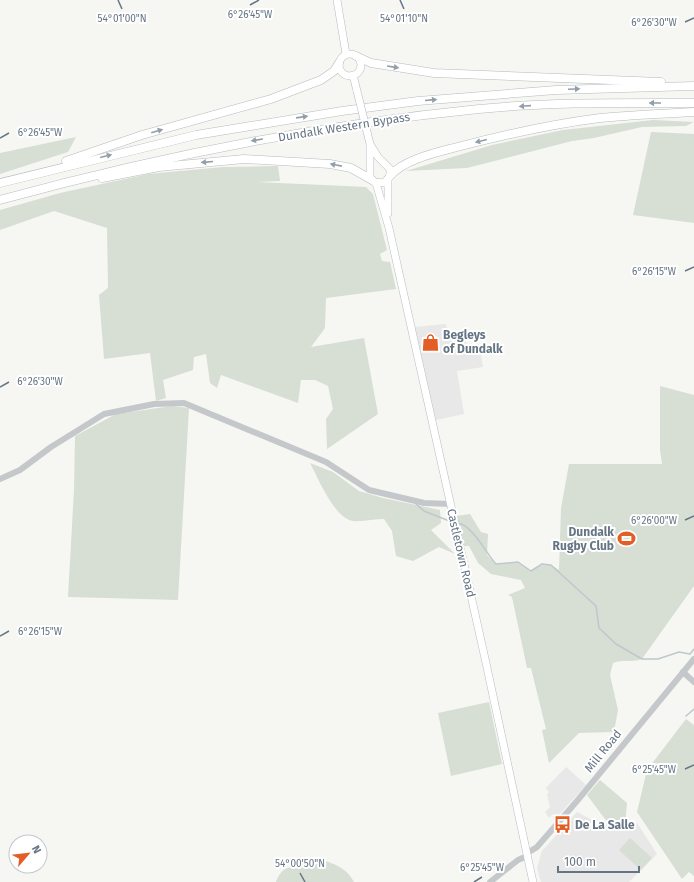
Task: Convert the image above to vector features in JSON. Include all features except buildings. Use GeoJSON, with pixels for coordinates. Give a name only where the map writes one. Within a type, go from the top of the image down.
{"type":"FeatureCollection","features":[{"type":"Feature","properties":{"kind":"highway"},"geometry":{"type":"LineString","coordinates":[[356,56],[371,63],[434,73],[694,83]]}},
{"type":"Feature","properties":{"kind":"highway"},"geometry":{"type":"LineString","coordinates":[[0,182],[142,135],[272,99],[321,80],[334,71],[339,63]]}},
{"type":"Feature","properties":{"kind":"highway","name":"Dundalk Western Bypass"},"geometry":{"type":"LineString","coordinates":[[0,182],[196,135],[342,111],[418,101],[548,90],[694,86]]}},
{"type":"Feature","properties":{"kind":"highway","name":"Dundalk Western Bypass"},"geometry":{"type":"LineString","coordinates":[[0,200],[91,175],[230,145],[428,115],[540,105],[694,103]]}},
{"type":"Feature","properties":{"kind":"highway"},"geometry":{"type":"LineString","coordinates":[[389,178],[402,165],[446,150],[558,124],[602,118],[694,112]]}},
{"type":"Feature","properties":{"kind":"highway"},"geometry":{"type":"LineString","coordinates":[[0,204],[104,178],[159,167],[244,159],[330,164],[351,168],[374,181]]}},
{"type":"Feature","properties":{"kind":"main road"},"geometry":{"type":"LineString","coordinates":[[337,0],[346,54]]}},
{"type":"Feature","properties":{"kind":"main road"},"geometry":{"type":"LineString","coordinates":[[346,54],[356,56],[360,62],[360,68],[353,75],[343,73],[339,63],[341,58],[346,54]]}},
{"type":"Feature","properties":{"kind":"main road"},"geometry":{"type":"LineString","coordinates":[[353,75],[370,144],[369,170],[374,181],[384,182],[389,178],[390,169],[378,157],[370,144]]}},
{"type":"Feature","properties":{"kind":"main road"},"geometry":{"type":"LineString","coordinates":[[369,170],[376,162],[384,163]]}},
{"type":"Feature","properties":{"kind":"main road","name":"Castletown Road"},"geometry":{"type":"LineString","coordinates":[[388,223],[389,178]]}},
{"type":"Feature","properties":{"kind":"main road","name":"Castletown Road"},"geometry":{"type":"LineString","coordinates":[[374,181],[388,223],[533,882]]}},
{"type":"Feature","properties":{"kind":"street"},"geometry":{"type":"LineString","coordinates":[[0,479],[27,465],[50,447],[104,414],[154,404],[178,403],[189,405],[326,462],[369,490],[424,503],[450,504]]}},
{"type":"Feature","properties":{"kind":"street","name":"Mill Road"},"geometry":{"type":"LineString","coordinates":[[490,882],[537,847],[577,801],[694,659]]}},
{"type":"Feature","properties":{"kind":"street"},"geometry":{"type":"LineString","coordinates":[[683,672],[694,682]]}},
{"type":"Feature","properties":{"kind":"shaded area"},"geometry":{"type":"Polygon","coordinates":[[[653,120],[694,122],[686,126],[642,127],[594,138],[572,141],[467,168],[406,171],[492,145],[563,130],[653,120]]]}},
{"type":"Feature","properties":{"kind":"shaded area"},"geometry":{"type":"Polygon","coordinates":[[[651,132],[694,134],[694,223],[633,215],[651,132]]]}},
{"type":"Feature","properties":{"kind":"shaded area"},"geometry":{"type":"Polygon","coordinates":[[[76,137],[68,152],[0,174],[0,153],[76,137]]]}},
{"type":"Feature","properties":{"kind":"shaded area"},"geometry":{"type":"Polygon","coordinates":[[[278,166],[280,181],[257,182],[366,187],[373,194],[387,250],[380,254],[382,261],[390,262],[396,289],[326,298],[325,328],[311,347],[364,338],[378,414],[327,449],[326,419],[333,409],[328,386],[315,380],[301,380],[298,403],[221,375],[217,388],[210,383],[206,354],[194,357],[193,370],[163,380],[166,398],[156,401],[150,353],[104,359],[99,295],[108,288],[107,228],[54,211],[0,230],[0,210],[60,193],[148,174],[223,167],[278,166]]]}},
{"type":"Feature","properties":{"kind":"shaded area"},"geometry":{"type":"Polygon","coordinates":[[[446,324],[448,333],[461,330],[467,345],[479,344],[483,367],[457,371],[464,414],[436,420],[415,327],[446,324]]]}},
{"type":"Feature","properties":{"kind":"shaded area","name":"Dundalk Rugby Club"},"geometry":{"type":"Polygon","coordinates":[[[660,386],[694,395],[694,586],[642,659],[613,663],[610,675],[618,710],[614,732],[579,733],[549,763],[542,730],[546,729],[531,668],[527,668],[512,597],[508,595],[525,588],[521,580],[491,574],[478,563],[469,546],[463,546],[456,516],[470,514],[481,532],[488,534],[487,555],[496,564],[518,562],[531,571],[545,565],[552,566],[559,570],[561,508],[569,464],[662,464],[660,450],[660,386]]]}},
{"type":"Feature","properties":{"kind":"shaded area"},"geometry":{"type":"Polygon","coordinates":[[[172,406],[189,408],[178,600],[68,597],[74,490],[75,436],[116,414],[172,406]]]}},
{"type":"Feature","properties":{"kind":"shaded area"},"geometry":{"type":"Polygon","coordinates":[[[310,463],[333,472],[359,491],[383,498],[440,510],[441,523],[431,530],[455,554],[439,547],[413,561],[396,556],[392,531],[384,519],[353,521],[339,513],[327,496],[310,463]]]}},
{"type":"Feature","properties":{"kind":"shaded area"},"geometry":{"type":"Polygon","coordinates":[[[489,702],[502,764],[451,776],[438,713],[489,702]]]}},
{"type":"Feature","properties":{"kind":"shaded area"},"geometry":{"type":"Polygon","coordinates":[[[686,719],[694,725],[694,876],[689,872],[682,879],[637,812],[647,770],[686,719]]]}},
{"type":"Feature","properties":{"kind":"shaded area"},"geometry":{"type":"Polygon","coordinates":[[[566,767],[586,785],[557,817],[553,814],[549,818],[545,812],[550,807],[547,794],[549,792],[546,788],[566,767]]]}},
{"type":"Feature","properties":{"kind":"shaded area"},"geometry":{"type":"Polygon","coordinates":[[[600,780],[627,803],[625,826],[608,823],[587,795],[600,780]]]}},
{"type":"Feature","properties":{"kind":"shaded area"},"geometry":{"type":"Polygon","coordinates":[[[577,812],[594,821],[625,827],[637,823],[657,854],[629,882],[541,882],[537,868],[542,851],[577,812]]]}},
{"type":"Feature","properties":{"kind":"shaded area"},"geometry":{"type":"Polygon","coordinates":[[[630,838],[652,858],[641,870],[619,850],[630,838]]]}},
{"type":"Feature","properties":{"kind":"shaded area"},"geometry":{"type":"Polygon","coordinates":[[[314,858],[332,863],[342,868],[354,882],[276,882],[280,873],[286,869],[301,865],[304,860],[314,858]]]}},
{"type":"Feature","properties":{"kind":"waterway"},"geometry":{"type":"LineString","coordinates":[[415,503],[424,511],[452,522]]}},
{"type":"Feature","properties":{"kind":"waterway"},"geometry":{"type":"LineString","coordinates":[[458,523],[474,534],[496,564],[518,562],[531,571],[542,564],[551,565],[596,606],[599,628],[616,644],[642,659],[658,659],[679,652],[690,654],[694,649]]}},
{"type":"Feature","properties":{"kind":"waterway"},"geometry":{"type":"LineString","coordinates":[[686,716],[694,709]]}},
{"type":"Feature","properties":{"kind":"place","name":"Begleys of Dundalk"},"geometry":{"type":"Point","coordinates":[430,342]}},
{"type":"Feature","properties":{"kind":"place","name":"Dundalk Rugby Club"},"geometry":{"type":"Point","coordinates":[627,539]}},
{"type":"Feature","properties":{"kind":"place","name":"De La Salle"},"geometry":{"type":"Point","coordinates":[562,825]}}]}
